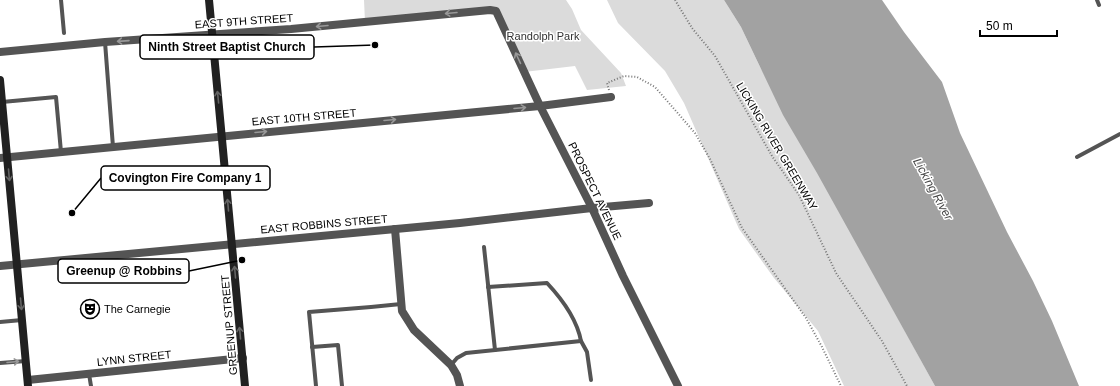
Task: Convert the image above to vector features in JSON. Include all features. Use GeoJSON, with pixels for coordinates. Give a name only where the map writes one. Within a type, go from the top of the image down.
{"type":"FeatureCollection","features":[{"type":"Feature","properties":{"kind":"main road","name":"GREENUP STREET"},"geometry":{"type":"LineString","coordinates":[[209,0],[246,386]]}},
{"type":"Feature","properties":{"kind":"main road"},"geometry":{"type":"LineString","coordinates":[[0,80],[4,158],[17,264],[28,383]]}},
{"type":"Feature","properties":{"kind":"street","name":"EAST 9TH STREET"},"geometry":{"type":"LineString","coordinates":[[0,52],[105,42],[291,29],[490,10]]}},
{"type":"Feature","properties":{"kind":"street","name":"PROSPECT AVENUE"},"geometry":{"type":"LineString","coordinates":[[490,10],[496,11],[540,106],[592,208],[623,276],[678,386]]}},
{"type":"Feature","properties":{"kind":"street","name":"EAST 10TH STREET"},"geometry":{"type":"LineString","coordinates":[[4,158],[540,106],[611,97]]}},
{"type":"Feature","properties":{"kind":"street","name":"EAST ROBBINS STREET"},"geometry":{"type":"LineString","coordinates":[[0,266],[232,243],[460,223],[649,203]]}},
{"type":"Feature","properties":{"kind":"street"},"geometry":{"type":"LineString","coordinates":[[395,228],[402,310],[414,330],[451,365],[457,375],[460,386]]}},
{"type":"Feature","properties":{"kind":"street","name":"LYNN STREET"},"geometry":{"type":"LineString","coordinates":[[28,383],[89,374],[243,358]]}},
{"type":"Feature","properties":{"kind":"lane"},"geometry":{"type":"LineString","coordinates":[[61,0],[64,33]]}},
{"type":"Feature","properties":{"kind":"lane"},"geometry":{"type":"LineString","coordinates":[[1097,0],[1099,5]]}},
{"type":"Feature","properties":{"kind":"lane"},"geometry":{"type":"LineString","coordinates":[[105,42],[114,147]]}},
{"type":"Feature","properties":{"kind":"lane"},"geometry":{"type":"LineString","coordinates":[[1,102],[56,97],[61,152]]}},
{"type":"Feature","properties":{"kind":"lane"},"geometry":{"type":"LineString","coordinates":[[1077,157],[1120,134]]}},
{"type":"Feature","properties":{"kind":"lane"},"geometry":{"type":"LineString","coordinates":[[484,247],[495,350]]}},
{"type":"Feature","properties":{"kind":"lane"},"geometry":{"type":"LineString","coordinates":[[488,287],[547,283],[556,293],[579,329],[581,341],[588,352],[591,380]]}},
{"type":"Feature","properties":{"kind":"lane"},"geometry":{"type":"LineString","coordinates":[[316,386],[309,312],[401,304]]}},
{"type":"Feature","properties":{"kind":"lane"},"geometry":{"type":"LineString","coordinates":[[0,322],[22,320]]}},
{"type":"Feature","properties":{"kind":"lane"},"geometry":{"type":"LineString","coordinates":[[451,365],[457,358],[466,353],[581,341]]}},
{"type":"Feature","properties":{"kind":"lane"},"geometry":{"type":"LineString","coordinates":[[312,347],[338,345],[342,386]]}},
{"type":"Feature","properties":{"kind":"lane"},"geometry":{"type":"LineString","coordinates":[[0,363],[26,361]]}},
{"type":"Feature","properties":{"kind":"lane"},"geometry":{"type":"LineString","coordinates":[[89,374],[90,386]]}},
{"type":"Feature","properties":{"kind":"path","name":"LICKING RIVER GREENWAY"},"geometry":{"type":"LineString","coordinates":[[675,0],[692,28],[715,56],[772,156],[799,195],[836,273],[882,341],[907,386]]}},
{"type":"Feature","properties":{"kind":"path"},"geometry":{"type":"LineString","coordinates":[[611,97],[607,83],[624,76],[637,77],[655,87],[695,133],[710,159],[742,228],[806,318],[822,347],[840,386]]}},
{"type":"Feature","properties":{"kind":"green space","name":"Randolph Park"},"geometry":{"type":"Polygon","coordinates":[[[364,0],[566,0],[572,9],[581,30],[621,73],[626,86],[587,90],[575,66],[524,72],[496,11],[365,22],[364,0]]]}},
{"type":"Feature","properties":{"kind":"green space"},"geometry":{"type":"Polygon","coordinates":[[[607,0],[724,0],[741,27],[760,67],[935,386],[844,386],[818,331],[774,278],[739,229],[684,103],[665,71],[618,23],[607,0]]]}},
{"type":"Feature","properties":{"kind":"water","name":"Licking River"},"geometry":{"type":"Polygon","coordinates":[[[724,0],[882,0],[942,82],[960,133],[1007,232],[1052,321],[1079,386],[935,386],[817,173],[783,115],[741,27],[724,0]]]}},
{"type":"Feature","properties":{"kind":"place","name":"Ninth Street Baptist Church"},"geometry":{"type":"Point","coordinates":[375,45]}},
{"type":"Feature","properties":{"kind":"place","name":"Covington Fire Company 1"},"geometry":{"type":"Point","coordinates":[72,213]}},
{"type":"Feature","properties":{"kind":"place","name":"Greenup @ Robbins"},"geometry":{"type":"Point","coordinates":[242,260]}},
{"type":"Feature","properties":{"kind":"place","name":"The Carnegie"},"geometry":{"type":"Point","coordinates":[90,309]}}]}
